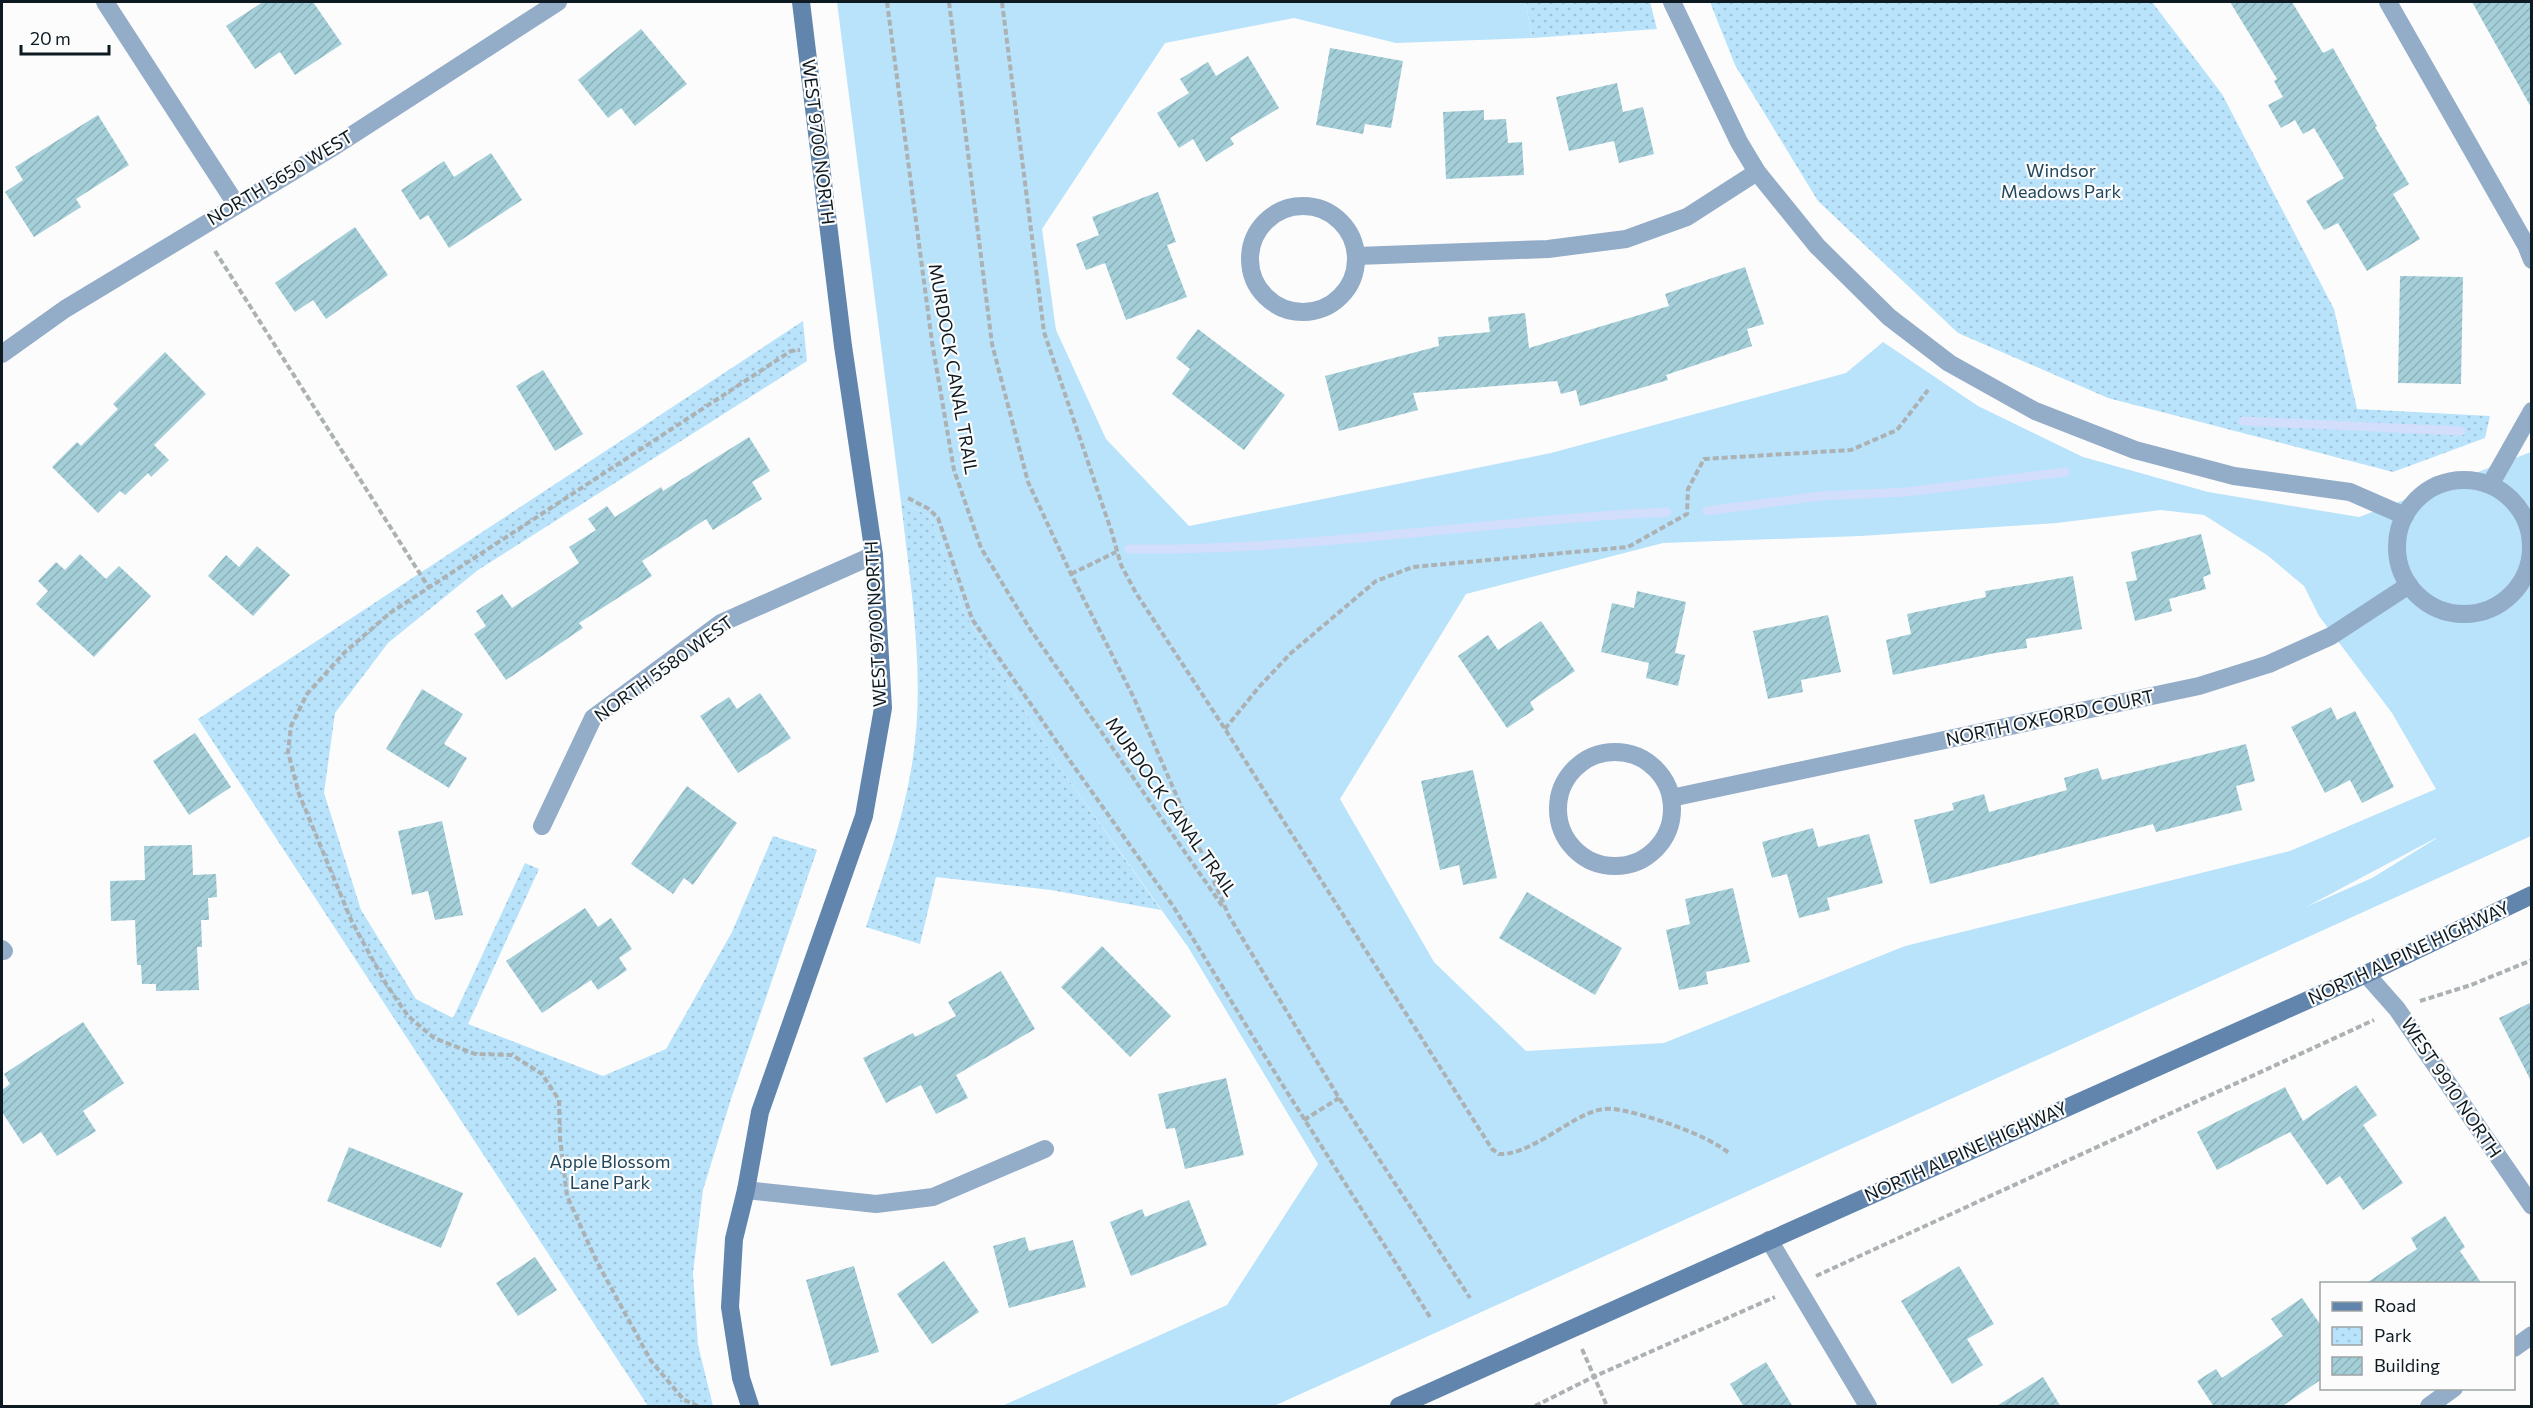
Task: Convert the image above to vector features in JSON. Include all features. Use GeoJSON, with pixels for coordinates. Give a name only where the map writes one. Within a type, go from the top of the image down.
{"type":"FeatureCollection","features":[{"type":"Feature","properties":{"kind":"street"},"geometry":{"type":"LineString","coordinates":[[105,2],[236,204]]}},
{"type":"Feature","properties":{"kind":"street","name":"NORTH 5650 WEST"},"geometry":{"type":"LineString","coordinates":[[2,354],[66,309],[335,146],[558,2]]}},
{"type":"Feature","properties":{"kind":"street","name":"WEST 9700 NORTH"},"geometry":{"type":"LineString","coordinates":[[750,1407],[741,1378],[730,1307],[734,1239],[746,1190],[760,1112],[864,816],[883,708],[874,555],[843,346],[801,2]]}},
{"type":"Feature","properties":{"kind":"street"},"geometry":{"type":"LineString","coordinates":[[1672,2],[1739,142],[1757,172],[1816,246],[1889,317],[1949,363],[2035,411],[2135,450],[2234,476],[2350,492],[2405,516]]}},
{"type":"Feature","properties":{"kind":"street"},"geometry":{"type":"LineString","coordinates":[[2388,2],[2526,245],[2532,260]]}},
{"type":"Feature","properties":{"kind":"street"},"geometry":{"type":"LineString","coordinates":[[1357,256],[1548,249],[1626,238],[1688,217],[1757,172]]}},
{"type":"Feature","properties":{"kind":"street"},"geometry":{"type":"LineString","coordinates":[[1299,205],[1327,210],[1339,218],[1355,242],[1357,256],[1356,272],[1350,287],[1326,308],[1311,312],[1295,312],[1280,307],[1267,298],[1257,286],[1251,272],[1250,256],[1253,241],[1260,227],[1270,216],[1284,208],[1299,205]]}},
{"type":"Feature","properties":{"kind":"street"},"geometry":{"type":"LineString","coordinates":[[2490,485],[2532,411]]}},
{"type":"Feature","properties":{"kind":"street"},"geometry":{"type":"LineString","coordinates":[[2458,480],[2474,480],[2490,485],[2505,494],[2526,520],[2531,546],[2529,572],[2506,600],[2490,609],[2473,614],[2455,614],[2437,609],[2421,599],[2409,585],[2401,569],[2397,551],[2398,533],[2405,516],[2414,502],[2426,491],[2441,484],[2458,480]]}},
{"type":"Feature","properties":{"kind":"street","name":"NORTH 5580 WEST"},"geometry":{"type":"LineString","coordinates":[[542,826],[593,718],[721,623],[874,555]]}},
{"type":"Feature","properties":{"kind":"street","name":"NORTH OXFORD COURT"},"geometry":{"type":"LineString","coordinates":[[1671,798],[2199,686],[2269,664],[2331,636],[2409,585]]}},
{"type":"Feature","properties":{"kind":"street"},"geometry":{"type":"LineString","coordinates":[[1620,753],[1643,760],[1656,770],[1671,798],[1672,816],[1667,832],[1651,853],[1628,865],[1610,866],[1593,862],[1578,853],[1567,840],[1560,824],[1558,809],[1565,782],[1584,761],[1597,755],[1620,753]]}},
{"type":"Feature","properties":{"kind":"street","name":"NORTH ALPINE HIGHWAY"},"geometry":{"type":"LineString","coordinates":[[1399,1407],[2366,974],[2532,895]]}},
{"type":"Feature","properties":{"kind":"street","name":"WEST 9910 NORTH"},"geometry":{"type":"LineString","coordinates":[[2366,974],[2397,1009],[2532,1206]]}},
{"type":"Feature","properties":{"kind":"street"},"geometry":{"type":"LineString","coordinates":[[746,1190],[876,1204],[933,1197],[1045,1149]]}},
{"type":"Feature","properties":{"kind":"street"},"geometry":{"type":"LineString","coordinates":[[1769,1240],[1869,1407]]}},
{"type":"Feature","properties":{"kind":"street"},"geometry":{"type":"LineString","coordinates":[[2515,1347],[2532,1335]]}},
{"type":"Feature","properties":{"kind":"street"},"geometry":{"type":"LineString","coordinates":[[2429,1407],[2453,1390]]}},
{"type":"Feature","properties":{"kind":"path","name":"MURDOCK CANAL TRAIL"},"geometry":{"type":"LineString","coordinates":[[887,2],[932,342],[954,471],[981,548],[1030,629],[1229,915],[1339,1098],[1470,1298]]}},
{"type":"Feature","properties":{"kind":"path","name":"MURDOCK CANAL TRAIL"},"geometry":{"type":"LineString","coordinates":[[949,2],[992,344],[1028,482],[1071,574],[1134,698],[1229,915]]}},
{"type":"Feature","properties":{"kind":"path"},"geometry":{"type":"LineString","coordinates":[[1002,2],[1044,332],[1112,532],[1116,552],[1136,593],[1492,1149],[1499,1154],[1514,1154],[1585,1114],[1616,1109],[1697,1135],[1721,1146],[1730,1154]]}},
{"type":"Feature","properties":{"kind":"path"},"geometry":{"type":"LineString","coordinates":[[215,251],[429,588]]}},
{"type":"Feature","properties":{"kind":"path"},"geometry":{"type":"LineString","coordinates":[[698,1407],[684,1400],[651,1361],[596,1260],[567,1196],[560,1138],[559,1100],[542,1074],[512,1055],[475,1054],[434,1038],[408,1016],[386,984],[352,922],[299,794],[288,752],[291,726],[307,694],[345,652],[390,613],[791,351],[800,350]]}},
{"type":"Feature","properties":{"kind":"path"},"geometry":{"type":"LineString","coordinates":[[1225,729],[1259,687],[1291,653],[1376,581],[1413,567],[1628,547],[1687,514],[1688,489],[1704,459],[1851,450],[1897,430],[1928,390]]}},
{"type":"Feature","properties":{"kind":"path"},"geometry":{"type":"LineString","coordinates":[[908,498],[929,509],[938,519],[972,619],[1173,906],[1430,1317]]}},
{"type":"Feature","properties":{"kind":"path"},"geometry":{"type":"LineString","coordinates":[[1071,574],[1116,552]]}},
{"type":"Feature","properties":{"kind":"path"},"geometry":{"type":"LineString","coordinates":[[1535,1407],[1593,1377],[1798,1286],[1833,1267],[2397,1009],[2471,985],[2532,960]]}},
{"type":"Feature","properties":{"kind":"path"},"geometry":{"type":"LineString","coordinates":[[1305,1119],[1339,1098]]}},
{"type":"Feature","properties":{"kind":"path"},"geometry":{"type":"LineString","coordinates":[[1593,1377],[1607,1407]]}},
{"type":"Feature","properties":{"kind":"green space"},"geometry":{"type":"Polygon","coordinates":[[[837,2],[1526,2],[1532,38],[1396,43],[1294,18],[1165,43],[1042,229],[1056,330],[1106,439],[1189,526],[1551,453],[1846,373],[1883,342],[1978,406],[2083,457],[2208,492],[2359,517],[2531,452],[2531,836],[1274,1406],[1002,1406],[1227,1305],[1318,1164],[1188,947],[1063,772],[964,613],[931,517],[901,502],[837,2]],[[2161,510],[2057,523],[1861,536],[1663,543],[1466,594],[1340,799],[1434,962],[1526,1051],[1664,1043],[1905,946],[2290,851],[2436,789],[2392,713],[2319,616],[2304,586],[2267,555],[2204,515],[2161,510]],[[2436,838],[2306,907],[2372,878],[2436,838]]]}},
{"type":"Feature","properties":{"kind":"green space"},"geometry":{"type":"Polygon","coordinates":[[[1526,2],[1650,2],[1657,29],[1532,38],[1526,2]]]}},
{"type":"Feature","properties":{"kind":"green space","name":"Windsor Meadows Park"},"geometry":{"type":"Polygon","coordinates":[[[1710,2],[2152,2],[2222,94],[2334,309],[2357,409],[2490,416],[2485,438],[2393,472],[2108,398],[1958,333],[1818,201],[1735,65],[1710,2]]]}},
{"type":"Feature","properties":{"kind":"green space","name":"Apple Blossom Lane Park"},"geometry":{"type":"Polygon","coordinates":[[[803,321],[807,361],[478,570],[388,643],[335,713],[324,793],[361,910],[416,999],[453,1018],[525,863],[539,869],[468,1024],[603,1076],[666,1049],[732,932],[773,836],[817,850],[731,1099],[703,1190],[693,1273],[698,1345],[713,1406],[648,1406],[198,719],[803,321]]]}},
{"type":"Feature","properties":{"kind":"green space"},"geometry":{"type":"Polygon","coordinates":[[[901,502],[931,517],[964,613],[1063,772],[1161,910],[1051,890],[936,877],[920,944],[866,927],[903,810],[916,737],[918,670],[916,636],[901,502]]]}},
{"type":"Feature","properties":{"kind":"building"},"geometry":{"type":"Polygon","coordinates":[[[263,2],[313,2],[342,44],[295,75],[280,52],[255,69],[226,26],[263,2]]]}},
{"type":"Feature","properties":{"kind":"building"},"geometry":{"type":"Polygon","coordinates":[[[2230,2],[2292,2],[2323,53],[2333,48],[2377,126],[2375,127],[2409,184],[2393,194],[2420,239],[2367,271],[2338,223],[2324,230],[2306,201],[2344,178],[2314,128],[2303,134],[2295,120],[2281,128],[2268,105],[2283,97],[2274,81],[2277,79],[2230,2]]]}},
{"type":"Feature","properties":{"kind":"building"},"geometry":{"type":"Polygon","coordinates":[[[2472,2],[2532,2],[2532,109],[2472,2]]]}},
{"type":"Feature","properties":{"kind":"building"},"geometry":{"type":"Polygon","coordinates":[[[641,29],[687,84],[635,126],[621,108],[608,118],[578,80],[641,29]]]}},
{"type":"Feature","properties":{"kind":"building"},"geometry":{"type":"Polygon","coordinates":[[[1330,48],[1403,61],[1391,128],[1365,124],[1363,134],[1316,125],[1330,48]]]}},
{"type":"Feature","properties":{"kind":"building"},"geometry":{"type":"Polygon","coordinates":[[[1248,56],[1279,108],[1230,138],[1234,144],[1206,162],[1193,139],[1179,148],[1157,113],[1189,93],[1180,79],[1208,62],[1216,76],[1248,56]]]}},
{"type":"Feature","properties":{"kind":"building"},"geometry":{"type":"Polygon","coordinates":[[[1617,83],[1623,112],[1643,107],[1654,154],[1619,163],[1614,141],[1569,151],[1556,97],[1617,83]]]}},
{"type":"Feature","properties":{"kind":"building"},"geometry":{"type":"Polygon","coordinates":[[[1484,110],[1484,120],[1506,119],[1508,143],[1522,142],[1524,175],[1446,179],[1443,112],[1484,110]]]}},
{"type":"Feature","properties":{"kind":"building"},"geometry":{"type":"Polygon","coordinates":[[[98,115],[129,165],[76,199],[81,207],[34,237],[5,192],[23,180],[15,167],[98,115]]]}},
{"type":"Feature","properties":{"kind":"building"},"geometry":{"type":"Polygon","coordinates":[[[491,153],[522,200],[449,248],[428,215],[420,220],[401,190],[444,161],[454,177],[491,153]]]}},
{"type":"Feature","properties":{"kind":"building"},"geometry":{"type":"Polygon","coordinates":[[[1158,192],[1176,242],[1167,245],[1187,297],[1126,320],[1105,263],[1086,270],[1076,244],[1099,235],[1092,217],[1158,192]]]}},
{"type":"Feature","properties":{"kind":"building"},"geometry":{"type":"Polygon","coordinates":[[[355,227],[388,275],[326,319],[313,300],[295,312],[275,283],[355,227]]]}},
{"type":"Feature","properties":{"kind":"building"},"geometry":{"type":"Polygon","coordinates":[[[1745,267],[1764,324],[1747,329],[1752,346],[1666,375],[1668,380],[1580,406],[1576,390],[1561,394],[1557,381],[1413,393],[1418,410],[1339,431],[1325,376],[1439,346],[1438,337],[1490,332],[1488,317],[1525,313],[1529,348],[1669,306],[1665,294],[1745,267]]]}},
{"type":"Feature","properties":{"kind":"building"},"geometry":{"type":"Polygon","coordinates":[[[2400,276],[2463,277],[2461,384],[2398,383],[2400,276]]]}},
{"type":"Feature","properties":{"kind":"building"},"geometry":{"type":"Polygon","coordinates":[[[1198,329],[1285,395],[1244,450],[1172,394],[1190,369],[1176,358],[1198,329]]]}},
{"type":"Feature","properties":{"kind":"building"},"geometry":{"type":"Polygon","coordinates":[[[165,352],[206,394],[154,445],[169,460],[151,477],[148,473],[125,495],[120,491],[98,513],[52,467],[77,442],[81,446],[118,409],[113,404],[165,352]]]}},
{"type":"Feature","properties":{"kind":"building"},"geometry":{"type":"Polygon","coordinates":[[[543,370],[583,434],[555,451],[516,386],[543,370]]]}},
{"type":"Feature","properties":{"kind":"building"},"geometry":{"type":"Polygon","coordinates":[[[749,437],[770,471],[752,482],[762,499],[713,530],[706,519],[642,561],[652,576],[579,623],[583,628],[506,680],[474,634],[486,626],[476,611],[502,594],[512,608],[579,563],[569,547],[596,530],[588,519],[607,506],[615,517],[661,487],[663,491],[749,437]]]}},
{"type":"Feature","properties":{"kind":"building"},"geometry":{"type":"Polygon","coordinates":[[[2201,534],[2211,574],[2203,577],[2206,589],[2169,599],[2172,611],[2135,621],[2126,582],[2137,580],[2131,552],[2201,534]]]}},
{"type":"Feature","properties":{"kind":"building"},"geometry":{"type":"Polygon","coordinates":[[[257,546],[290,575],[253,616],[208,576],[226,555],[239,567],[257,546]]]}},
{"type":"Feature","properties":{"kind":"building"},"geometry":{"type":"Polygon","coordinates":[[[80,554],[106,579],[119,566],[151,596],[94,657],[36,604],[48,591],[38,581],[56,562],[65,570],[80,554]]]}},
{"type":"Feature","properties":{"kind":"building"},"geometry":{"type":"Polygon","coordinates":[[[2073,576],[2082,629],[2026,639],[2027,648],[1893,675],[1886,640],[1911,634],[1907,614],[1986,597],[1985,591],[2073,576]]]}},
{"type":"Feature","properties":{"kind":"building"},"geometry":{"type":"Polygon","coordinates":[[[1637,591],[1686,602],[1675,653],[1685,655],[1678,686],[1646,678],[1649,663],[1601,652],[1612,603],[1634,608],[1637,591]]]}},
{"type":"Feature","properties":{"kind":"building"},"geometry":{"type":"Polygon","coordinates":[[[1828,615],[1841,672],[1801,680],[1803,692],[1768,699],[1753,631],[1828,615]]]}},
{"type":"Feature","properties":{"kind":"building"},"geometry":{"type":"Polygon","coordinates":[[[1541,621],[1575,671],[1530,702],[1534,710],[1507,728],[1458,656],[1488,635],[1498,650],[1541,621]]]}},
{"type":"Feature","properties":{"kind":"building"},"geometry":{"type":"Polygon","coordinates":[[[422,689],[463,714],[444,744],[467,758],[449,788],[386,749],[422,689]]]}},
{"type":"Feature","properties":{"kind":"building"},"geometry":{"type":"Polygon","coordinates":[[[760,693],[791,738],[738,773],[700,716],[729,697],[737,709],[760,693]]]}},
{"type":"Feature","properties":{"kind":"building"},"geometry":{"type":"Polygon","coordinates":[[[2331,707],[2337,720],[2355,711],[2394,787],[2362,803],[2350,780],[2325,793],[2291,727],[2331,707]]]}},
{"type":"Feature","properties":{"kind":"building"},"geometry":{"type":"Polygon","coordinates":[[[195,733],[231,787],[189,815],[153,761],[195,733]]]}},
{"type":"Feature","properties":{"kind":"building"},"geometry":{"type":"Polygon","coordinates":[[[2246,744],[2255,781],[2236,786],[2242,810],[2156,832],[2153,824],[1930,884],[1914,820],[1954,810],[1952,803],[1984,794],[1989,812],[2067,790],[2064,778],[2098,768],[2102,780],[2246,744]]]}},
{"type":"Feature","properties":{"kind":"building"},"geometry":{"type":"Polygon","coordinates":[[[1473,770],[1497,878],[1463,885],[1459,865],[1440,870],[1421,781],[1473,770]]]}},
{"type":"Feature","properties":{"kind":"building"},"geometry":{"type":"Polygon","coordinates":[[[687,786],[737,823],[693,885],[684,878],[673,894],[631,864],[687,786]]]}},
{"type":"Feature","properties":{"kind":"building"},"geometry":{"type":"Polygon","coordinates":[[[442,821],[463,915],[435,920],[428,891],[412,895],[398,831],[442,821]]]}},
{"type":"Feature","properties":{"kind":"building"},"geometry":{"type":"Polygon","coordinates":[[[1813,828],[1818,847],[1869,834],[1883,883],[1827,898],[1830,910],[1799,918],[1787,874],[1772,878],[1762,842],[1813,828]]]}},
{"type":"Feature","properties":{"kind":"building"},"geometry":{"type":"Polygon","coordinates":[[[192,845],[193,875],[216,874],[217,897],[208,898],[209,920],[201,920],[202,947],[197,947],[199,990],[156,991],[156,984],[142,984],[141,965],[137,965],[135,920],[111,921],[110,881],[145,880],[144,846],[192,845]]]}},
{"type":"Feature","properties":{"kind":"building"},"geometry":{"type":"Polygon","coordinates":[[[1733,888],[1750,962],[1706,972],[1708,984],[1679,990],[1666,930],[1690,924],[1685,899],[1733,888]]]}},
{"type":"Feature","properties":{"kind":"building"},"geometry":{"type":"Polygon","coordinates":[[[1527,892],[1622,948],[1595,995],[1499,938],[1527,892]]]}},
{"type":"Feature","properties":{"kind":"building"},"geometry":{"type":"Polygon","coordinates":[[[585,908],[598,927],[611,918],[632,949],[619,958],[627,970],[598,990],[591,980],[542,1013],[506,961],[585,908]]]}},
{"type":"Feature","properties":{"kind":"building"},"geometry":{"type":"Polygon","coordinates":[[[1102,946],[1171,1016],[1130,1057],[1061,987],[1102,946]]]}},
{"type":"Feature","properties":{"kind":"building"},"geometry":{"type":"Polygon","coordinates":[[[1001,971],[1035,1029],[956,1075],[968,1098],[936,1114],[921,1085],[886,1103],[863,1058],[913,1033],[915,1037],[956,1016],[948,1002],[1001,971]]]}},
{"type":"Feature","properties":{"kind":"building"},"geometry":{"type":"Polygon","coordinates":[[[2532,1002],[2532,1083],[2499,1018],[2532,1002]]]}},
{"type":"Feature","properties":{"kind":"building"},"geometry":{"type":"Polygon","coordinates":[[[83,1022],[124,1083],[83,1111],[96,1131],[57,1156],[41,1132],[23,1144],[2,1112],[2,1090],[10,1084],[4,1074],[83,1022]]]}},
{"type":"Feature","properties":{"kind":"building"},"geometry":{"type":"Polygon","coordinates":[[[1226,1078],[1244,1155],[1185,1169],[1175,1128],[1166,1129],[1158,1094],[1226,1078]]]}},
{"type":"Feature","properties":{"kind":"building"},"geometry":{"type":"Polygon","coordinates":[[[2356,1085],[2377,1115],[2363,1125],[2403,1183],[2363,1210],[2340,1176],[2327,1185],[2290,1132],[2217,1170],[2197,1132],[2285,1087],[2303,1121],[2356,1085]]]}},
{"type":"Feature","properties":{"kind":"building"},"geometry":{"type":"Polygon","coordinates":[[[349,1147],[463,1193],[441,1248],[327,1201],[349,1147]]]}},
{"type":"Feature","properties":{"kind":"building"},"geometry":{"type":"Polygon","coordinates":[[[1189,1200],[1207,1245],[1131,1276],[1110,1222],[1142,1209],[1145,1217],[1189,1200]]]}},
{"type":"Feature","properties":{"kind":"building"},"geometry":{"type":"Polygon","coordinates":[[[2445,1216],[2465,1247],[2460,1251],[2481,1282],[2368,1282],[2417,1249],[2411,1238],[2445,1216]]]}},
{"type":"Feature","properties":{"kind":"building"},"geometry":{"type":"Polygon","coordinates":[[[1025,1237],[1029,1251],[1073,1240],[1086,1287],[1009,1308],[993,1246],[1025,1237]]]}},
{"type":"Feature","properties":{"kind":"building"},"geometry":{"type":"Polygon","coordinates":[[[535,1257],[557,1290],[518,1316],[496,1283],[535,1257]]]}},
{"type":"Feature","properties":{"kind":"building"},"geometry":{"type":"Polygon","coordinates":[[[944,1261],[979,1312],[932,1344],[897,1294],[944,1261]]]}},
{"type":"Feature","properties":{"kind":"building"},"geometry":{"type":"Polygon","coordinates":[[[854,1266],[879,1352],[831,1366],[806,1280],[854,1266]]]}},
{"type":"Feature","properties":{"kind":"building"},"geometry":{"type":"Polygon","coordinates":[[[1959,1266],[1994,1324],[1967,1339],[1983,1365],[1952,1384],[1901,1301],[1959,1266]]]}},
{"type":"Feature","properties":{"kind":"building"},"geometry":{"type":"Polygon","coordinates":[[[2302,1298],[2320,1324],[2320,1380],[2281,1407],[2214,1407],[2197,1381],[2216,1369],[2222,1378],[2283,1336],[2271,1319],[2302,1298]]]}},
{"type":"Feature","properties":{"kind":"building"},"geometry":{"type":"Polygon","coordinates":[[[1766,1362],[1793,1407],[1744,1407],[1730,1384],[1766,1362]]]}},
{"type":"Feature","properties":{"kind":"building"},"geometry":{"type":"Polygon","coordinates":[[[2043,1377],[2061,1407],[1995,1407],[2043,1377]]]}},
{"type":"Feature","properties":{"kind":"waterway"},"geometry":{"type":"LineString","coordinates":[[2243,421],[2461,431]]}},
{"type":"Feature","properties":{"kind":"waterway"},"geometry":{"type":"LineString","coordinates":[[1707,511],[1820,496],[1907,492],[2065,472]]}},
{"type":"Feature","properties":{"kind":"waterway"},"geometry":{"type":"LineString","coordinates":[[1129,549],[1264,545],[1532,521],[1667,512]]}}]}
